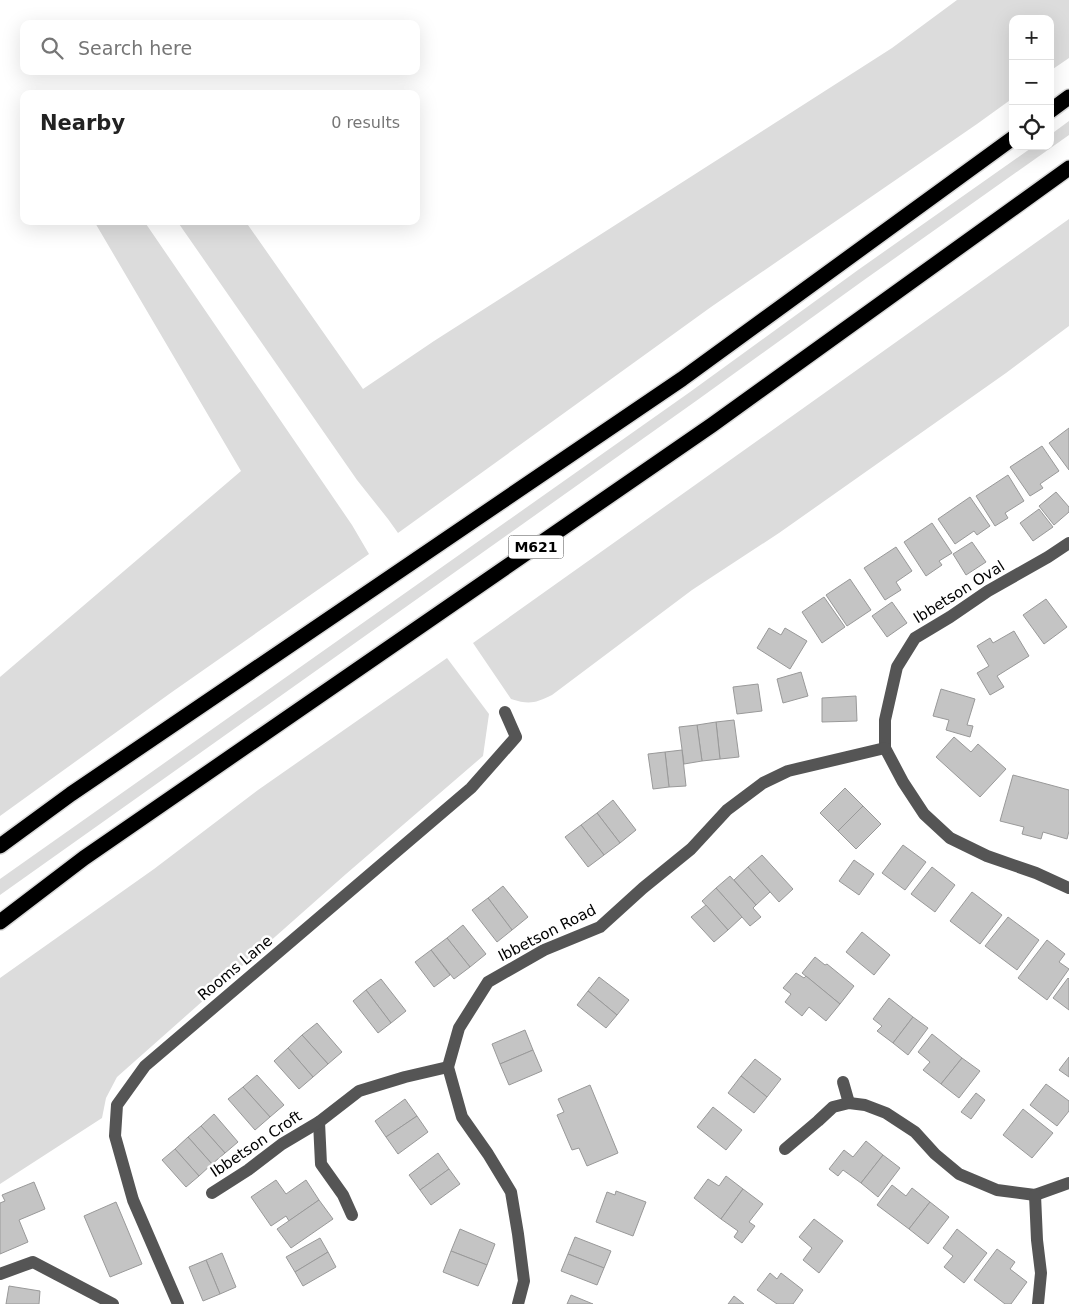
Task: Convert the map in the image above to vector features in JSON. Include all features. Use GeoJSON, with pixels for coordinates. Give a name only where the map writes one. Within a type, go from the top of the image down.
{"type":"FeatureCollection","features":[{"type":"Feature","properties":{"kind":"highway"},"geometry":{"type":"LineString","coordinates":[[1054,108],[1069,97]]}},
{"type":"Feature","properties":{"kind":"highway"},"geometry":{"type":"LineString","coordinates":[[0,846],[71,794],[682,379],[1009,141]]}},
{"type":"Feature","properties":{"kind":"highway","name":"M621"},"geometry":{"type":"LineString","coordinates":[[0,922],[84,858],[712,425],[1069,168]]}},
{"type":"Feature","properties":{"kind":"street","name":"Ibbetson Oval"},"geometry":{"type":"LineString","coordinates":[[1069,543],[988,591],[915,638],[896,667],[885,720],[885,748],[903,782],[924,814],[950,838],[987,856],[1036,872],[1069,888]]}},
{"type":"Feature","properties":{"kind":"street","name":"Rooms Lane"},"geometry":{"type":"LineString","coordinates":[[178,1304],[133,1200],[115,1136],[117,1105],[145,1066],[471,788],[516,737],[505,712]]}},
{"type":"Feature","properties":{"kind":"street","name":"Ibbetson Road"},"geometry":{"type":"LineString","coordinates":[[448,1067],[459,1028],[488,982],[544,950],[600,927],[690,849],[727,810],[763,783],[788,771],[885,748]]}},
{"type":"Feature","properties":{"kind":"street","name":"Ibbetson Croft"},"geometry":{"type":"LineString","coordinates":[[212,1194],[282,1144],[318,1122],[359,1090],[448,1067]]}},
{"type":"Feature","properties":{"kind":"street"},"geometry":{"type":"LineString","coordinates":[[448,1067],[462,1117],[488,1154],[511,1192],[524,1281],[518,1304]]}},
{"type":"Feature","properties":{"kind":"street"},"geometry":{"type":"LineString","coordinates":[[843,1082],[849,1103]]}},
{"type":"Feature","properties":{"kind":"street"},"geometry":{"type":"LineString","coordinates":[[785,1148],[833,1107],[849,1103],[865,1105],[886,1113],[915,1132],[935,1154],[959,1174],[997,1190],[1034,1195],[1069,1183]]}},
{"type":"Feature","properties":{"kind":"street","name":"Ibbetson Croft"},"geometry":{"type":"LineString","coordinates":[[318,1122],[321,1164],[343,1195],[352,1215]]}},
{"type":"Feature","properties":{"kind":"street"},"geometry":{"type":"LineString","coordinates":[[1034,1195],[1041,1272],[1038,1304]]}},
{"type":"Feature","properties":{"kind":"street"},"geometry":{"type":"LineString","coordinates":[[0,1274],[33,1262],[113,1304]]}},
{"type":"Feature","properties":{"kind":"shaded area"},"geometry":{"type":"Polygon","coordinates":[[[957,0],[1069,0],[1069,58],[1054,68],[1054,15],[1009,15],[1009,101],[711,307],[398,533],[357,480],[180,225],[248,225],[363,389],[434,341],[892,48],[957,0]]]}},
{"type":"Feature","properties":{"kind":"shaded area"},"geometry":{"type":"Polygon","coordinates":[[[1069,121],[1069,135],[1054,146],[1054,132],[1069,121]]]}},
{"type":"Feature","properties":{"kind":"shaded area"},"geometry":{"type":"Polygon","coordinates":[[[1028,150],[1048,150],[0,895],[0,879],[690,392],[1028,150]]]}},
{"type":"Feature","properties":{"kind":"shaded area"},"geometry":{"type":"Polygon","coordinates":[[[1069,219],[1069,326],[1006,373],[779,533],[692,590],[552,695],[532,702],[511,699],[473,643],[1069,219]]]}},
{"type":"Feature","properties":{"kind":"shaded area"},"geometry":{"type":"Polygon","coordinates":[[[96,225],[147,225],[352,525],[369,554],[172,692],[0,816],[0,677],[241,471],[96,225]]]}},
{"type":"Feature","properties":{"kind":"shaded area"},"geometry":{"type":"Polygon","coordinates":[[[447,658],[489,714],[483,756],[346,874],[117,1077],[106,1098],[102,1118],[0,1184],[0,978],[154,869],[258,790],[447,658]]]}},
{"type":"Feature","properties":{"kind":"building"},"geometry":{"type":"Polygon","coordinates":[[[1069,428],[1069,470],[1049,443],[1069,428]]]}},
{"type":"Feature","properties":{"kind":"building"},"geometry":{"type":"Polygon","coordinates":[[[1042,446],[1059,471],[1040,484],[1043,488],[1030,496],[1010,467],[1042,446]]]}},
{"type":"Feature","properties":{"kind":"building"},"geometry":{"type":"Polygon","coordinates":[[[1008,475],[1024,501],[1005,513],[1008,518],[995,526],[976,496],[1008,475]]]}},
{"type":"Feature","properties":{"kind":"building"},"geometry":{"type":"Polygon","coordinates":[[[1056,492],[1069,507],[1069,512],[1054,525],[1039,506],[1056,492]]]}},
{"type":"Feature","properties":{"kind":"building"},"geometry":{"type":"Polygon","coordinates":[[[970,497],[990,526],[977,535],[974,531],[955,544],[938,519],[970,497]]]}},
{"type":"Feature","properties":{"kind":"building"},"geometry":{"type":"Polygon","coordinates":[[[1039,509],[1053,527],[1033,541],[1020,523],[1039,509]]]}},
{"type":"Feature","properties":{"kind":"building"},"geometry":{"type":"Polygon","coordinates":[[[932,523],[952,553],[939,561],[942,565],[926,576],[904,542],[932,523]]]}},
{"type":"Feature","properties":{"kind":"building"},"geometry":{"type":"Polygon","coordinates":[[[972,542],[986,562],[966,575],[953,554],[972,542]]]}},
{"type":"Feature","properties":{"kind":"building"},"geometry":{"type":"Polygon","coordinates":[[[896,547],[912,571],[896,582],[901,590],[885,600],[864,568],[896,547]]]}},
{"type":"Feature","properties":{"kind":"building"},"geometry":{"type":"Polygon","coordinates":[[[850,579],[871,610],[847,626],[826,595],[850,579]]]}},
{"type":"Feature","properties":{"kind":"building"},"geometry":{"type":"Polygon","coordinates":[[[824,597],[845,627],[822,643],[802,612],[824,597]]]}},
{"type":"Feature","properties":{"kind":"building"},"geometry":{"type":"Polygon","coordinates":[[[1046,599],[1067,627],[1044,644],[1023,615],[1046,599]]]}},
{"type":"Feature","properties":{"kind":"building"},"geometry":{"type":"Polygon","coordinates":[[[892,602],[907,623],[887,637],[872,616],[892,602]]]}},
{"type":"Feature","properties":{"kind":"building"},"geometry":{"type":"Polygon","coordinates":[[[769,628],[781,635],[785,628],[807,641],[790,669],[757,648],[769,628]]]}},
{"type":"Feature","properties":{"kind":"building"},"geometry":{"type":"Polygon","coordinates":[[[1014,631],[1029,656],[997,676],[1004,687],[990,695],[977,673],[989,666],[977,646],[990,638],[993,643],[1014,631]]]}},
{"type":"Feature","properties":{"kind":"building"},"geometry":{"type":"Polygon","coordinates":[[[801,672],[808,696],[783,703],[777,679],[801,672]]]}},
{"type":"Feature","properties":{"kind":"building"},"geometry":{"type":"Polygon","coordinates":[[[758,684],[762,711],[737,714],[733,687],[758,684]]]}},
{"type":"Feature","properties":{"kind":"building"},"geometry":{"type":"Polygon","coordinates":[[[941,689],[975,699],[967,725],[973,726],[970,737],[946,730],[949,720],[933,716],[941,689]]]}},
{"type":"Feature","properties":{"kind":"building"},"geometry":{"type":"Polygon","coordinates":[[[856,696],[857,721],[822,722],[822,698],[856,696]]]}},
{"type":"Feature","properties":{"kind":"building"},"geometry":{"type":"Polygon","coordinates":[[[734,720],[739,757],[720,759],[716,722],[734,720]]]}},
{"type":"Feature","properties":{"kind":"building"},"geometry":{"type":"Polygon","coordinates":[[[716,722],[720,759],[702,761],[697,725],[716,722]]]}},
{"type":"Feature","properties":{"kind":"building"},"geometry":{"type":"Polygon","coordinates":[[[697,725],[702,761],[684,764],[679,727],[697,725]]]}},
{"type":"Feature","properties":{"kind":"building"},"geometry":{"type":"Polygon","coordinates":[[[954,737],[971,752],[978,744],[1006,769],[980,797],[936,757],[954,737]]]}},
{"type":"Feature","properties":{"kind":"building"},"geometry":{"type":"Polygon","coordinates":[[[682,750],[686,786],[669,787],[665,752],[682,750]]]}},
{"type":"Feature","properties":{"kind":"building"},"geometry":{"type":"Polygon","coordinates":[[[665,752],[669,787],[653,789],[648,754],[665,752]]]}},
{"type":"Feature","properties":{"kind":"building"},"geometry":{"type":"Polygon","coordinates":[[[1013,775],[1069,790],[1069,831],[1067,839],[1043,832],[1041,839],[1022,834],[1024,827],[1000,821],[1013,775]]]}},
{"type":"Feature","properties":{"kind":"building"},"geometry":{"type":"Polygon","coordinates":[[[845,788],[863,806],[838,831],[820,813],[845,788]]]}},
{"type":"Feature","properties":{"kind":"building"},"geometry":{"type":"Polygon","coordinates":[[[613,800],[636,830],[620,843],[597,813],[613,800]]]}},
{"type":"Feature","properties":{"kind":"building"},"geometry":{"type":"Polygon","coordinates":[[[863,806],[881,824],[856,849],[838,831],[863,806]]]}},
{"type":"Feature","properties":{"kind":"building"},"geometry":{"type":"Polygon","coordinates":[[[597,813],[620,843],[604,855],[581,825],[597,813]]]}},
{"type":"Feature","properties":{"kind":"building"},"geometry":{"type":"Polygon","coordinates":[[[581,825],[604,855],[588,867],[565,837],[581,825]]]}},
{"type":"Feature","properties":{"kind":"building"},"geometry":{"type":"Polygon","coordinates":[[[903,845],[926,862],[905,890],[882,873],[903,845]]]}},
{"type":"Feature","properties":{"kind":"building"},"geometry":{"type":"Polygon","coordinates":[[[762,855],[793,889],[779,902],[748,867],[762,855]]]}},
{"type":"Feature","properties":{"kind":"building"},"geometry":{"type":"Polygon","coordinates":[[[854,860],[874,874],[859,895],[839,881],[854,860]]]}},
{"type":"Feature","properties":{"kind":"building"},"geometry":{"type":"Polygon","coordinates":[[[748,867],[770,892],[756,905],[734,880],[748,867]]]}},
{"type":"Feature","properties":{"kind":"building"},"geometry":{"type":"Polygon","coordinates":[[[932,867],[955,885],[935,912],[911,894],[932,867]]]}},
{"type":"Feature","properties":{"kind":"building"},"geometry":{"type":"Polygon","coordinates":[[[730,876],[756,905],[753,908],[761,917],[750,926],[716,888],[730,876]]]}},
{"type":"Feature","properties":{"kind":"building"},"geometry":{"type":"Polygon","coordinates":[[[503,886],[528,917],[512,930],[488,898],[503,886]]]}},
{"type":"Feature","properties":{"kind":"building"},"geometry":{"type":"Polygon","coordinates":[[[716,888],[742,917],[728,930],[702,901],[716,888]]]}},
{"type":"Feature","properties":{"kind":"building"},"geometry":{"type":"Polygon","coordinates":[[[972,892],[1002,915],[980,944],[950,921],[972,892]]]}},
{"type":"Feature","properties":{"kind":"building"},"geometry":{"type":"Polygon","coordinates":[[[488,898],[512,930],[497,942],[472,910],[488,898]]]}},
{"type":"Feature","properties":{"kind":"building"},"geometry":{"type":"Polygon","coordinates":[[[706,905],[728,930],[714,942],[691,917],[706,905]]]}},
{"type":"Feature","properties":{"kind":"building"},"geometry":{"type":"Polygon","coordinates":[[[1008,917],[1039,940],[1017,970],[985,946],[1008,917]]]}},
{"type":"Feature","properties":{"kind":"building"},"geometry":{"type":"Polygon","coordinates":[[[463,925],[486,954],[470,967],[447,938],[463,925]]]}},
{"type":"Feature","properties":{"kind":"building"},"geometry":{"type":"Polygon","coordinates":[[[862,932],[890,955],[874,975],[846,952],[862,932]]]}},
{"type":"Feature","properties":{"kind":"building"},"geometry":{"type":"Polygon","coordinates":[[[447,938],[470,967],[454,979],[431,950],[447,938]]]}},
{"type":"Feature","properties":{"kind":"building"},"geometry":{"type":"Polygon","coordinates":[[[1047,940],[1065,954],[1059,962],[1069,969],[1047,1000],[1018,978],[1047,940]]]}},
{"type":"Feature","properties":{"kind":"building"},"geometry":{"type":"Polygon","coordinates":[[[431,950],[450,975],[434,987],[415,962],[431,950]]]}},
{"type":"Feature","properties":{"kind":"building"},"geometry":{"type":"Polygon","coordinates":[[[815,957],[825,965],[827,964],[854,986],[840,1004],[802,973],[815,957]]]}},
{"type":"Feature","properties":{"kind":"building"},"geometry":{"type":"Polygon","coordinates":[[[796,973],[804,978],[806,976],[840,1004],[826,1021],[809,1007],[802,1016],[785,1002],[791,994],[783,988],[796,973]]]}},
{"type":"Feature","properties":{"kind":"building"},"geometry":{"type":"Polygon","coordinates":[[[599,977],[629,1000],[617,1015],[588,991],[599,977]]]}},
{"type":"Feature","properties":{"kind":"building"},"geometry":{"type":"Polygon","coordinates":[[[381,979],[406,1011],[391,1023],[366,990],[381,979]]]}},
{"type":"Feature","properties":{"kind":"building"},"geometry":{"type":"Polygon","coordinates":[[[1069,979],[1069,1010],[1053,998],[1069,979]]]}},
{"type":"Feature","properties":{"kind":"building"},"geometry":{"type":"Polygon","coordinates":[[[366,990],[391,1023],[378,1033],[353,1001],[366,990]]]}},
{"type":"Feature","properties":{"kind":"building"},"geometry":{"type":"Polygon","coordinates":[[[588,991],[617,1015],[606,1028],[577,1005],[588,991]]]}},
{"type":"Feature","properties":{"kind":"building"},"geometry":{"type":"Polygon","coordinates":[[[889,998],[913,1017],[893,1043],[877,1031],[882,1026],[873,1019],[889,998]]]}},
{"type":"Feature","properties":{"kind":"building"},"geometry":{"type":"Polygon","coordinates":[[[913,1017],[928,1028],[908,1055],[893,1043],[913,1017]]]}},
{"type":"Feature","properties":{"kind":"building"},"geometry":{"type":"Polygon","coordinates":[[[317,1023],[342,1052],[328,1064],[302,1035],[317,1023]]]}},
{"type":"Feature","properties":{"kind":"building"},"geometry":{"type":"Polygon","coordinates":[[[525,1030],[533,1050],[500,1064],[492,1044],[525,1030]]]}},
{"type":"Feature","properties":{"kind":"building"},"geometry":{"type":"Polygon","coordinates":[[[932,1034],[962,1058],[941,1084],[923,1070],[930,1062],[918,1052],[932,1034]]]}},
{"type":"Feature","properties":{"kind":"building"},"geometry":{"type":"Polygon","coordinates":[[[302,1035],[328,1064],[313,1077],[288,1048],[302,1035]]]}},
{"type":"Feature","properties":{"kind":"building"},"geometry":{"type":"Polygon","coordinates":[[[288,1048],[313,1077],[299,1089],[274,1061],[288,1048]]]}},
{"type":"Feature","properties":{"kind":"building"},"geometry":{"type":"Polygon","coordinates":[[[533,1050],[542,1071],[509,1085],[500,1064],[533,1050]]]}},
{"type":"Feature","properties":{"kind":"building"},"geometry":{"type":"Polygon","coordinates":[[[1069,1057],[1069,1077],[1059,1070],[1069,1057]]]}},
{"type":"Feature","properties":{"kind":"building"},"geometry":{"type":"Polygon","coordinates":[[[962,1058],[980,1071],[959,1098],[941,1084],[962,1058]]]}},
{"type":"Feature","properties":{"kind":"building"},"geometry":{"type":"Polygon","coordinates":[[[755,1059],[781,1079],[767,1097],[741,1076],[755,1059]]]}},
{"type":"Feature","properties":{"kind":"building"},"geometry":{"type":"Polygon","coordinates":[[[257,1075],[284,1105],[270,1117],[243,1087],[257,1075]]]}},
{"type":"Feature","properties":{"kind":"building"},"geometry":{"type":"Polygon","coordinates":[[[741,1076],[767,1097],[754,1113],[728,1093],[741,1076]]]}},
{"type":"Feature","properties":{"kind":"building"},"geometry":{"type":"Polygon","coordinates":[[[1046,1084],[1069,1101],[1069,1111],[1057,1126],[1030,1105],[1046,1084]]]}},
{"type":"Feature","properties":{"kind":"building"},"geometry":{"type":"Polygon","coordinates":[[[590,1085],[618,1153],[587,1166],[579,1148],[572,1150],[557,1115],[564,1112],[558,1099],[590,1085]]]}},
{"type":"Feature","properties":{"kind":"building"},"geometry":{"type":"Polygon","coordinates":[[[243,1087],[270,1117],[255,1130],[228,1099],[243,1087]]]}},
{"type":"Feature","properties":{"kind":"building"},"geometry":{"type":"Polygon","coordinates":[[[976,1093],[985,1100],[971,1119],[961,1112],[976,1093]]]}},
{"type":"Feature","properties":{"kind":"building"},"geometry":{"type":"Polygon","coordinates":[[[405,1099],[417,1116],[386,1137],[375,1121],[405,1099]]]}},
{"type":"Feature","properties":{"kind":"building"},"geometry":{"type":"Polygon","coordinates":[[[713,1107],[742,1130],[726,1150],[697,1127],[713,1107]]]}},
{"type":"Feature","properties":{"kind":"building"},"geometry":{"type":"Polygon","coordinates":[[[1023,1109],[1053,1133],[1032,1158],[1003,1135],[1023,1109]]]}},
{"type":"Feature","properties":{"kind":"building"},"geometry":{"type":"Polygon","coordinates":[[[214,1114],[238,1142],[225,1153],[201,1126],[214,1114]]]}},
{"type":"Feature","properties":{"kind":"building"},"geometry":{"type":"Polygon","coordinates":[[[417,1116],[428,1132],[398,1154],[386,1137],[417,1116]]]}},
{"type":"Feature","properties":{"kind":"building"},"geometry":{"type":"Polygon","coordinates":[[[201,1126],[225,1153],[212,1164],[188,1137],[201,1126]]]}},
{"type":"Feature","properties":{"kind":"building"},"geometry":{"type":"Polygon","coordinates":[[[188,1137],[212,1164],[199,1176],[175,1149],[188,1137]]]}},
{"type":"Feature","properties":{"kind":"building"},"geometry":{"type":"Polygon","coordinates":[[[866,1141],[883,1155],[861,1183],[843,1170],[838,1176],[829,1169],[844,1150],[853,1157],[866,1141]]]}},
{"type":"Feature","properties":{"kind":"building"},"geometry":{"type":"Polygon","coordinates":[[[175,1149],[199,1176],[186,1187],[162,1160],[175,1149]]]}},
{"type":"Feature","properties":{"kind":"building"},"geometry":{"type":"Polygon","coordinates":[[[438,1153],[449,1169],[420,1190],[409,1175],[438,1153]]]}},
{"type":"Feature","properties":{"kind":"building"},"geometry":{"type":"Polygon","coordinates":[[[883,1155],[900,1168],[878,1197],[861,1183],[883,1155]]]}},
{"type":"Feature","properties":{"kind":"building"},"geometry":{"type":"Polygon","coordinates":[[[449,1169],[460,1184],[431,1205],[420,1190],[449,1169]]]}},
{"type":"Feature","properties":{"kind":"building"},"geometry":{"type":"Polygon","coordinates":[[[726,1176],[743,1189],[721,1219],[694,1198],[708,1179],[719,1186],[726,1176]]]}},
{"type":"Feature","properties":{"kind":"building"},"geometry":{"type":"Polygon","coordinates":[[[276,1180],[286,1194],[306,1180],[319,1200],[289,1221],[286,1216],[271,1226],[251,1197],[276,1180]]]}},
{"type":"Feature","properties":{"kind":"building"},"geometry":{"type":"Polygon","coordinates":[[[34,1182],[45,1209],[19,1220],[28,1242],[0,1254],[0,1203],[5,1201],[2,1195],[34,1182]]]}},
{"type":"Feature","properties":{"kind":"building"},"geometry":{"type":"Polygon","coordinates":[[[892,1185],[906,1196],[912,1188],[930,1202],[909,1229],[877,1205],[892,1185]]]}},
{"type":"Feature","properties":{"kind":"building"},"geometry":{"type":"Polygon","coordinates":[[[743,1189],[763,1204],[749,1222],[755,1226],[742,1243],[734,1237],[738,1231],[721,1219],[743,1189]]]}},
{"type":"Feature","properties":{"kind":"building"},"geometry":{"type":"Polygon","coordinates":[[[616,1191],[646,1202],[633,1236],[596,1222],[607,1192],[615,1195],[616,1191]]]}},
{"type":"Feature","properties":{"kind":"building"},"geometry":{"type":"Polygon","coordinates":[[[319,1200],[333,1219],[291,1248],[277,1229],[319,1200]]]}},
{"type":"Feature","properties":{"kind":"building"},"geometry":{"type":"Polygon","coordinates":[[[116,1202],[142,1264],[110,1277],[84,1216],[116,1202]]]}},
{"type":"Feature","properties":{"kind":"building"},"geometry":{"type":"Polygon","coordinates":[[[930,1202],[949,1217],[928,1244],[909,1229],[930,1202]]]}},
{"type":"Feature","properties":{"kind":"building"},"geometry":{"type":"Polygon","coordinates":[[[814,1219],[843,1241],[819,1273],[803,1260],[812,1248],[799,1237],[814,1219]]]}},
{"type":"Feature","properties":{"kind":"building"},"geometry":{"type":"Polygon","coordinates":[[[460,1229],[495,1244],[487,1265],[451,1251],[460,1229]]]}},
{"type":"Feature","properties":{"kind":"building"},"geometry":{"type":"Polygon","coordinates":[[[957,1229],[987,1253],[964,1283],[944,1267],[953,1256],[943,1248],[957,1229]]]}},
{"type":"Feature","properties":{"kind":"building"},"geometry":{"type":"Polygon","coordinates":[[[575,1237],[611,1251],[604,1268],[568,1254],[575,1237]]]}},
{"type":"Feature","properties":{"kind":"building"},"geometry":{"type":"Polygon","coordinates":[[[320,1238],[328,1252],[295,1272],[286,1257],[320,1238]]]}},
{"type":"Feature","properties":{"kind":"building"},"geometry":{"type":"Polygon","coordinates":[[[997,1249],[1015,1262],[1010,1269],[1027,1282],[1011,1304],[1005,1304],[974,1280],[997,1249]]]}},
{"type":"Feature","properties":{"kind":"building"},"geometry":{"type":"Polygon","coordinates":[[[451,1251],[487,1265],[478,1286],[443,1272],[451,1251]]]}},
{"type":"Feature","properties":{"kind":"building"},"geometry":{"type":"Polygon","coordinates":[[[328,1252],[336,1267],[303,1286],[295,1272],[328,1252]]]}},
{"type":"Feature","properties":{"kind":"building"},"geometry":{"type":"Polygon","coordinates":[[[222,1253],[236,1287],[220,1294],[206,1260],[222,1253]]]}},
{"type":"Feature","properties":{"kind":"building"},"geometry":{"type":"Polygon","coordinates":[[[568,1254],[604,1268],[597,1285],[561,1271],[568,1254]]]}},
{"type":"Feature","properties":{"kind":"building"},"geometry":{"type":"Polygon","coordinates":[[[206,1260],[220,1294],[203,1301],[189,1267],[206,1260]]]}},
{"type":"Feature","properties":{"kind":"building"},"geometry":{"type":"Polygon","coordinates":[[[770,1273],[777,1279],[781,1273],[803,1290],[793,1304],[777,1304],[757,1290],[770,1273]]]}},
{"type":"Feature","properties":{"kind":"building"},"geometry":{"type":"Polygon","coordinates":[[[9,1286],[40,1291],[39,1304],[6,1304],[9,1286]]]}},
{"type":"Feature","properties":{"kind":"building"},"geometry":{"type":"Polygon","coordinates":[[[571,1295],[593,1304],[567,1304],[571,1295]]]}},
{"type":"Feature","properties":{"kind":"building"},"geometry":{"type":"Polygon","coordinates":[[[734,1296],[744,1304],[728,1304],[734,1296]]]}}]}
